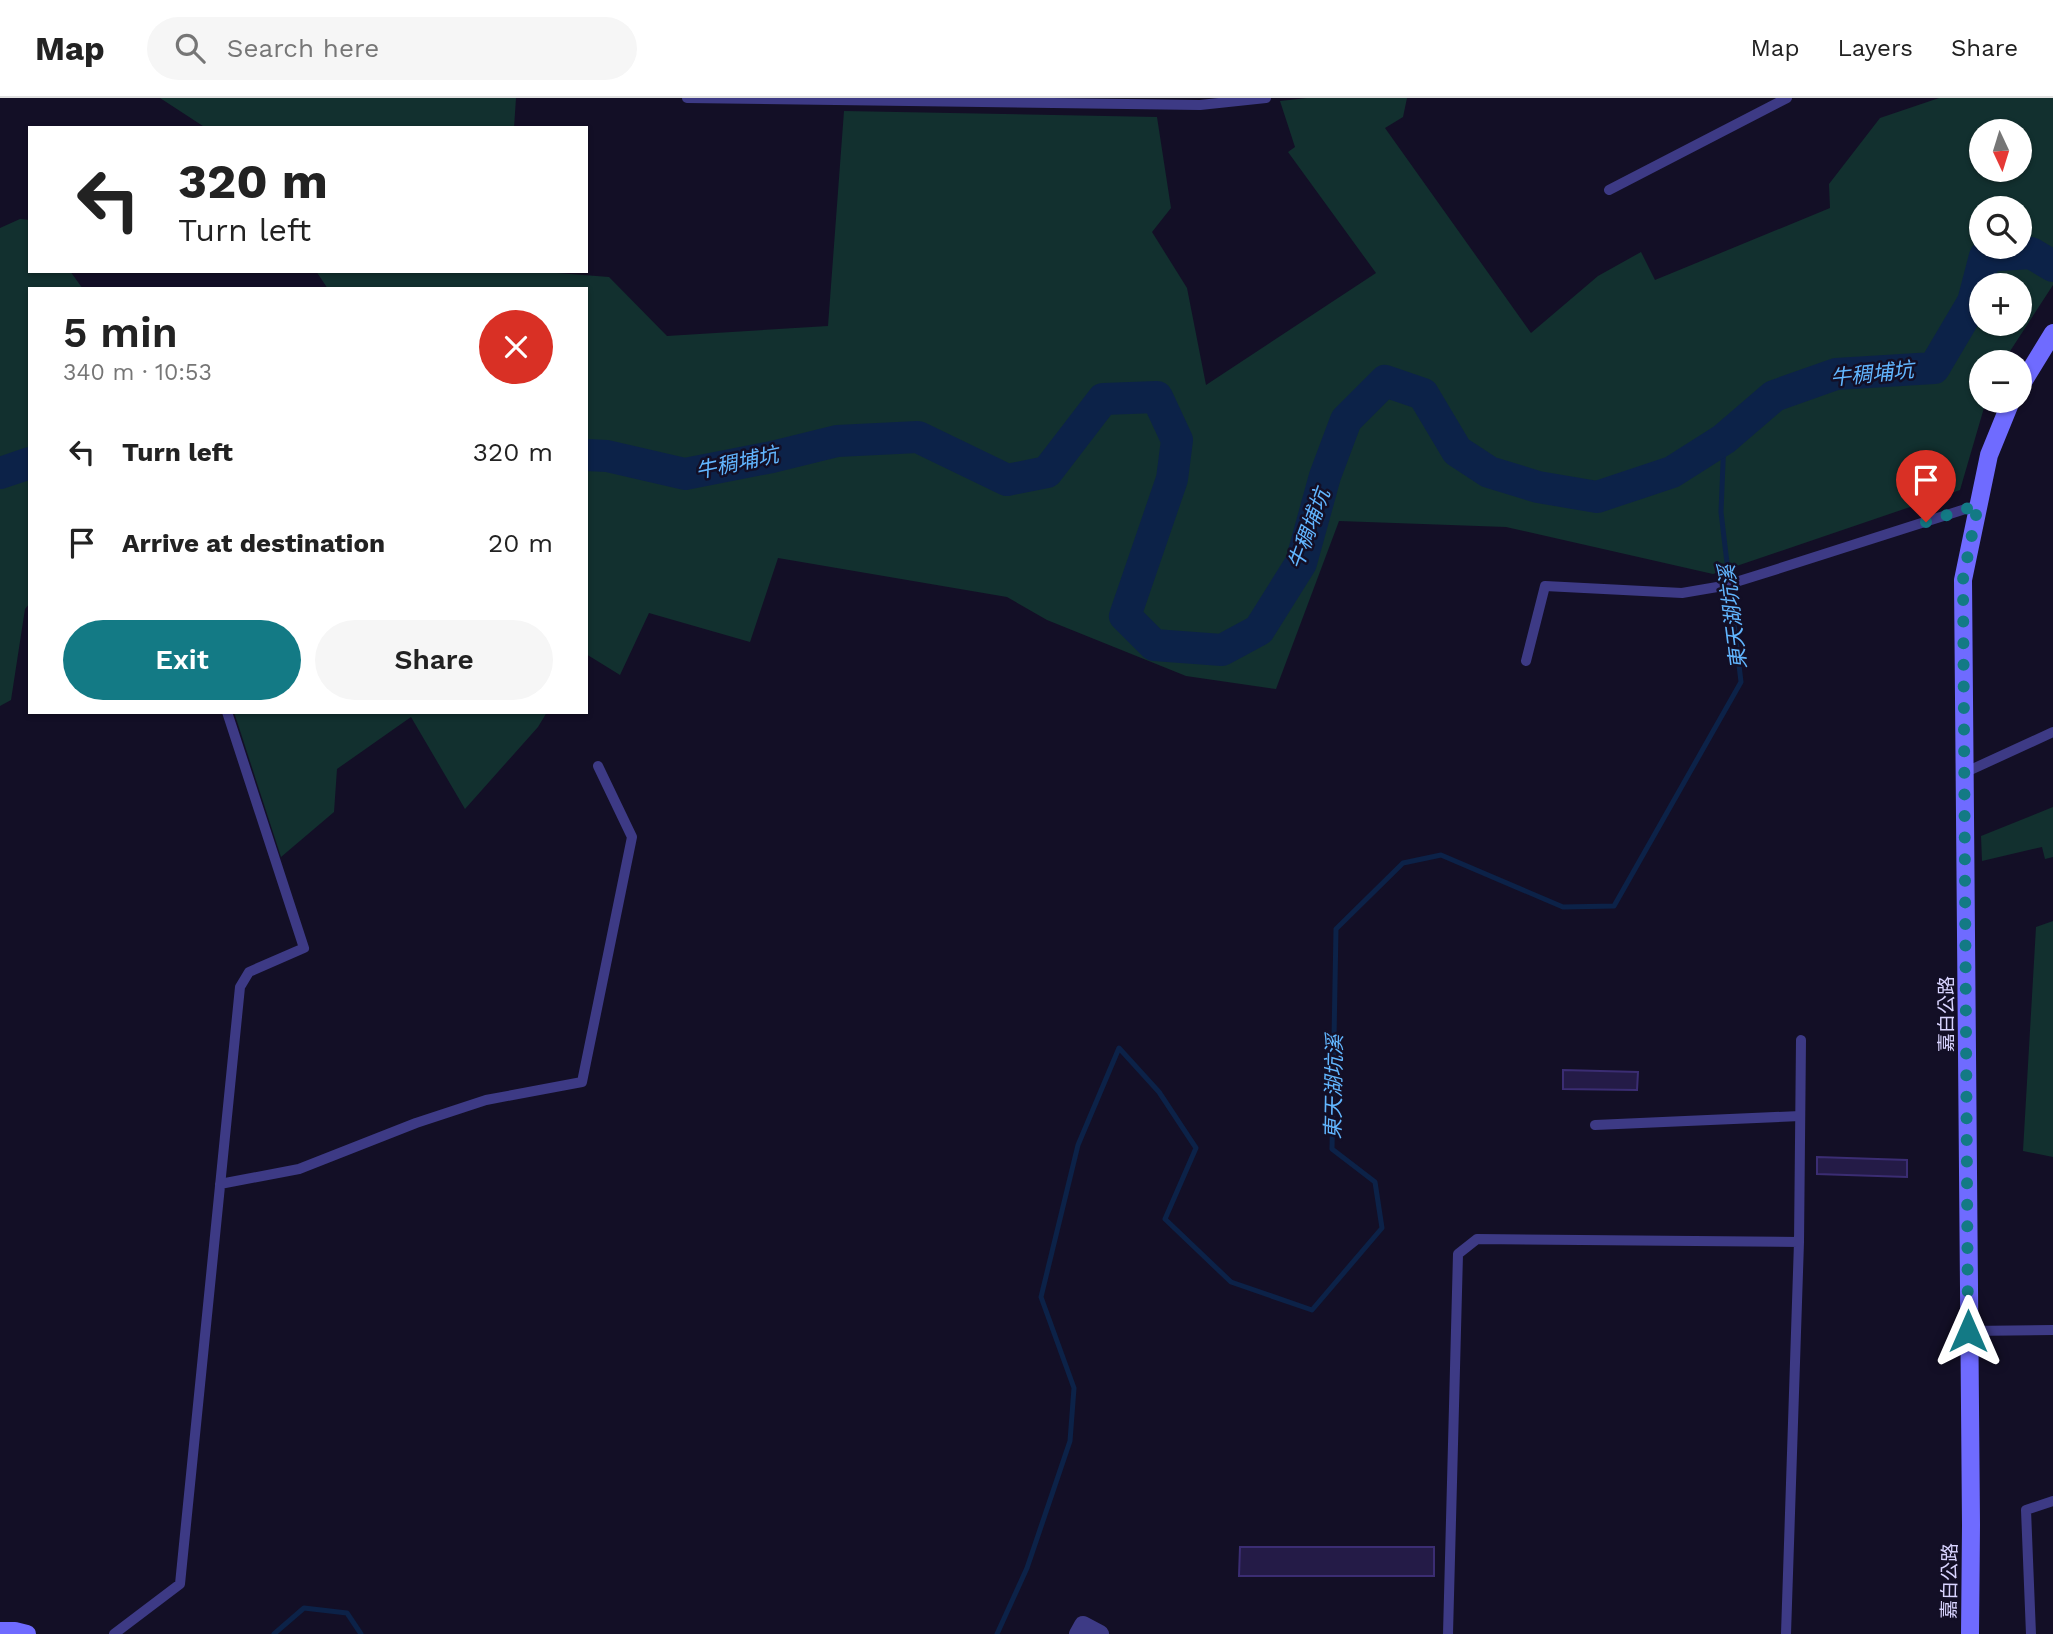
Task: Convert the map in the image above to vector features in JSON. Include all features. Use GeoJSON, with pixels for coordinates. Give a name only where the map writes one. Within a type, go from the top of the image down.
{"type":"FeatureCollection","features":[{"type":"Feature","properties":{"kind":"main road"},"geometry":{"type":"LineString","coordinates":[[2032,367],[2053,333]]}},
{"type":"Feature","properties":{"kind":"main road","name":"嘉白公路"},"geometry":{"type":"LineString","coordinates":[[1970,1634],[1963,579],[1989,455],[2006,413]]}},
{"type":"Feature","properties":{"kind":"main road"},"geometry":{"type":"LineString","coordinates":[[0,1631],[27,1634]]}},
{"type":"Feature","properties":{"kind":"street"},"geometry":{"type":"LineString","coordinates":[[1078,1634],[1083,1625],[1100,1634]]}},
{"type":"Feature","properties":{"kind":"lane"},"geometry":{"type":"LineString","coordinates":[[687,98],[1199,102],[1266,98]]}},
{"type":"Feature","properties":{"kind":"lane"},"geometry":{"type":"LineString","coordinates":[[1609,190],[1787,98]]}},
{"type":"Feature","properties":{"kind":"lane"},"geometry":{"type":"LineString","coordinates":[[1526,661],[1545,586],[1682,593],[1723,586],[1978,505]]}},
{"type":"Feature","properties":{"kind":"lane"},"geometry":{"type":"LineString","coordinates":[[114,1634],[180,1584],[240,987],[249,972],[304,948],[228,714]]}},
{"type":"Feature","properties":{"kind":"lane"},"geometry":{"type":"LineString","coordinates":[[1966,772],[2053,732]]}},
{"type":"Feature","properties":{"kind":"lane"},"geometry":{"type":"LineString","coordinates":[[220,1184],[299,1169],[416,1123],[486,1100],[582,1082],[632,837],[597,766]]}},
{"type":"Feature","properties":{"kind":"lane"},"geometry":{"type":"LineString","coordinates":[[1786,1634],[1799,1242],[1801,1040]]}},
{"type":"Feature","properties":{"kind":"lane"},"geometry":{"type":"LineString","coordinates":[[1595,1125],[1800,1116]]}},
{"type":"Feature","properties":{"kind":"lane"},"geometry":{"type":"LineString","coordinates":[[1448,1634],[1458,1254],[1477,1239],[1799,1242]]}},
{"type":"Feature","properties":{"kind":"lane"},"geometry":{"type":"LineString","coordinates":[[1968,1331],[2053,1330]]}},
{"type":"Feature","properties":{"kind":"lane"},"geometry":{"type":"LineString","coordinates":[[2031,1634],[2026,1510],[2053,1501]]}},
{"type":"Feature","properties":{"kind":"green space"},"geometry":{"type":"Polygon","coordinates":[[[160,98],[516,98],[514,126],[203,126],[160,98]]]}},
{"type":"Feature","properties":{"kind":"green space"},"geometry":{"type":"Polygon","coordinates":[[[1307,98],[1407,98],[1403,117],[1385,128],[1531,333],[1598,276],[1641,252],[1655,280],[1830,208],[1829,184],[1880,118],[1939,98],[2053,98],[2053,285],[2032,317],[2032,273],[1969,273],[1969,336],[2020,336],[2011,350],[1969,350],[1969,413],[1982,413],[1960,490],[1713,574],[1506,527],[1339,521],[1276,689],[1186,676],[1047,620],[1007,597],[778,558],[750,642],[649,613],[620,675],[588,655],[588,287],[327,287],[317,273],[558,273],[609,277],[667,336],[828,326],[844,111],[1157,117],[1171,208],[1152,232],[1187,288],[1206,385],[1376,273],[1288,152],[1295,147],[1280,101],[1307,98]]]}},
{"type":"Feature","properties":{"kind":"green space"},"geometry":{"type":"Polygon","coordinates":[[[20,219],[28,220],[28,273],[71,273],[82,287],[28,287],[28,605],[25,609],[11,700],[0,706],[0,228],[20,219]]]}},
{"type":"Feature","properties":{"kind":"green space"},"geometry":{"type":"Polygon","coordinates":[[[235,714],[546,714],[538,727],[465,809],[411,717],[337,769],[334,812],[281,857],[235,714]]]}},
{"type":"Feature","properties":{"kind":"green space"},"geometry":{"type":"Polygon","coordinates":[[[2053,807],[2053,857],[2045,859],[2042,847],[1982,861],[1981,836],[2053,807]]]}},
{"type":"Feature","properties":{"kind":"green space"},"geometry":{"type":"Polygon","coordinates":[[[2053,921],[2053,1157],[2023,1151],[2036,927],[2053,921]]]}},
{"type":"Feature","properties":{"kind":"building"},"geometry":{"type":"Polygon","coordinates":[[[1563,1070],[1638,1072],[1637,1090],[1563,1089],[1563,1070]]]}},
{"type":"Feature","properties":{"kind":"building"},"geometry":{"type":"Polygon","coordinates":[[[1817,1157],[1907,1160],[1907,1177],[1817,1174],[1817,1157]]]}},
{"type":"Feature","properties":{"kind":"building"},"geometry":{"type":"Polygon","coordinates":[[[1240,1547],[1434,1547],[1434,1576],[1239,1576],[1240,1547]]]}},
{"type":"Feature","properties":{"kind":"waterway","name":"牛稠埔坑"},"geometry":{"type":"LineString","coordinates":[[588,455],[607,456],[685,474],[837,441],[918,437],[1007,480],[1047,472],[1103,399],[1157,397],[1177,440],[1172,479],[1125,616],[1154,645],[1222,650],[1259,630],[1301,563],[1325,476],[1346,420],[1385,381],[1423,394],[1457,451],[1489,472],[1538,487],[1597,497],[1672,472],[1724,439],[1774,396],[1836,374],[1934,368],[1973,302],[1985,256],[2031,253],[2053,266]]}},
{"type":"Feature","properties":{"kind":"waterway","name":"東天湖坑溪"},"geometry":{"type":"LineString","coordinates":[[997,1634],[1027,1568],[1070,1441],[1074,1388],[1041,1297],[1078,1145],[1119,1048],[1159,1092],[1196,1148],[1165,1219],[1231,1282],[1312,1310],[1382,1228],[1375,1182],[1332,1149],[1336,929],[1403,863],[1441,855],[1563,907],[1614,906],[1741,682],[1721,512],[1724,439]]}},
{"type":"Feature","properties":{"kind":"waterway","name":"牛稠埔坑"},"geometry":{"type":"LineString","coordinates":[[0,473],[28,464]]}},
{"type":"Feature","properties":{"kind":"waterway","name":"東天湖坑溪"},"geometry":{"type":"LineString","coordinates":[[274,1634],[304,1608],[347,1613],[361,1634]]}},
{"type":"Feature","properties":{"kind":"route"},"geometry":{"type":"LineString","coordinates":[[1926,522],[1978,505],[1963,579],[1968,1331]]}}]}
